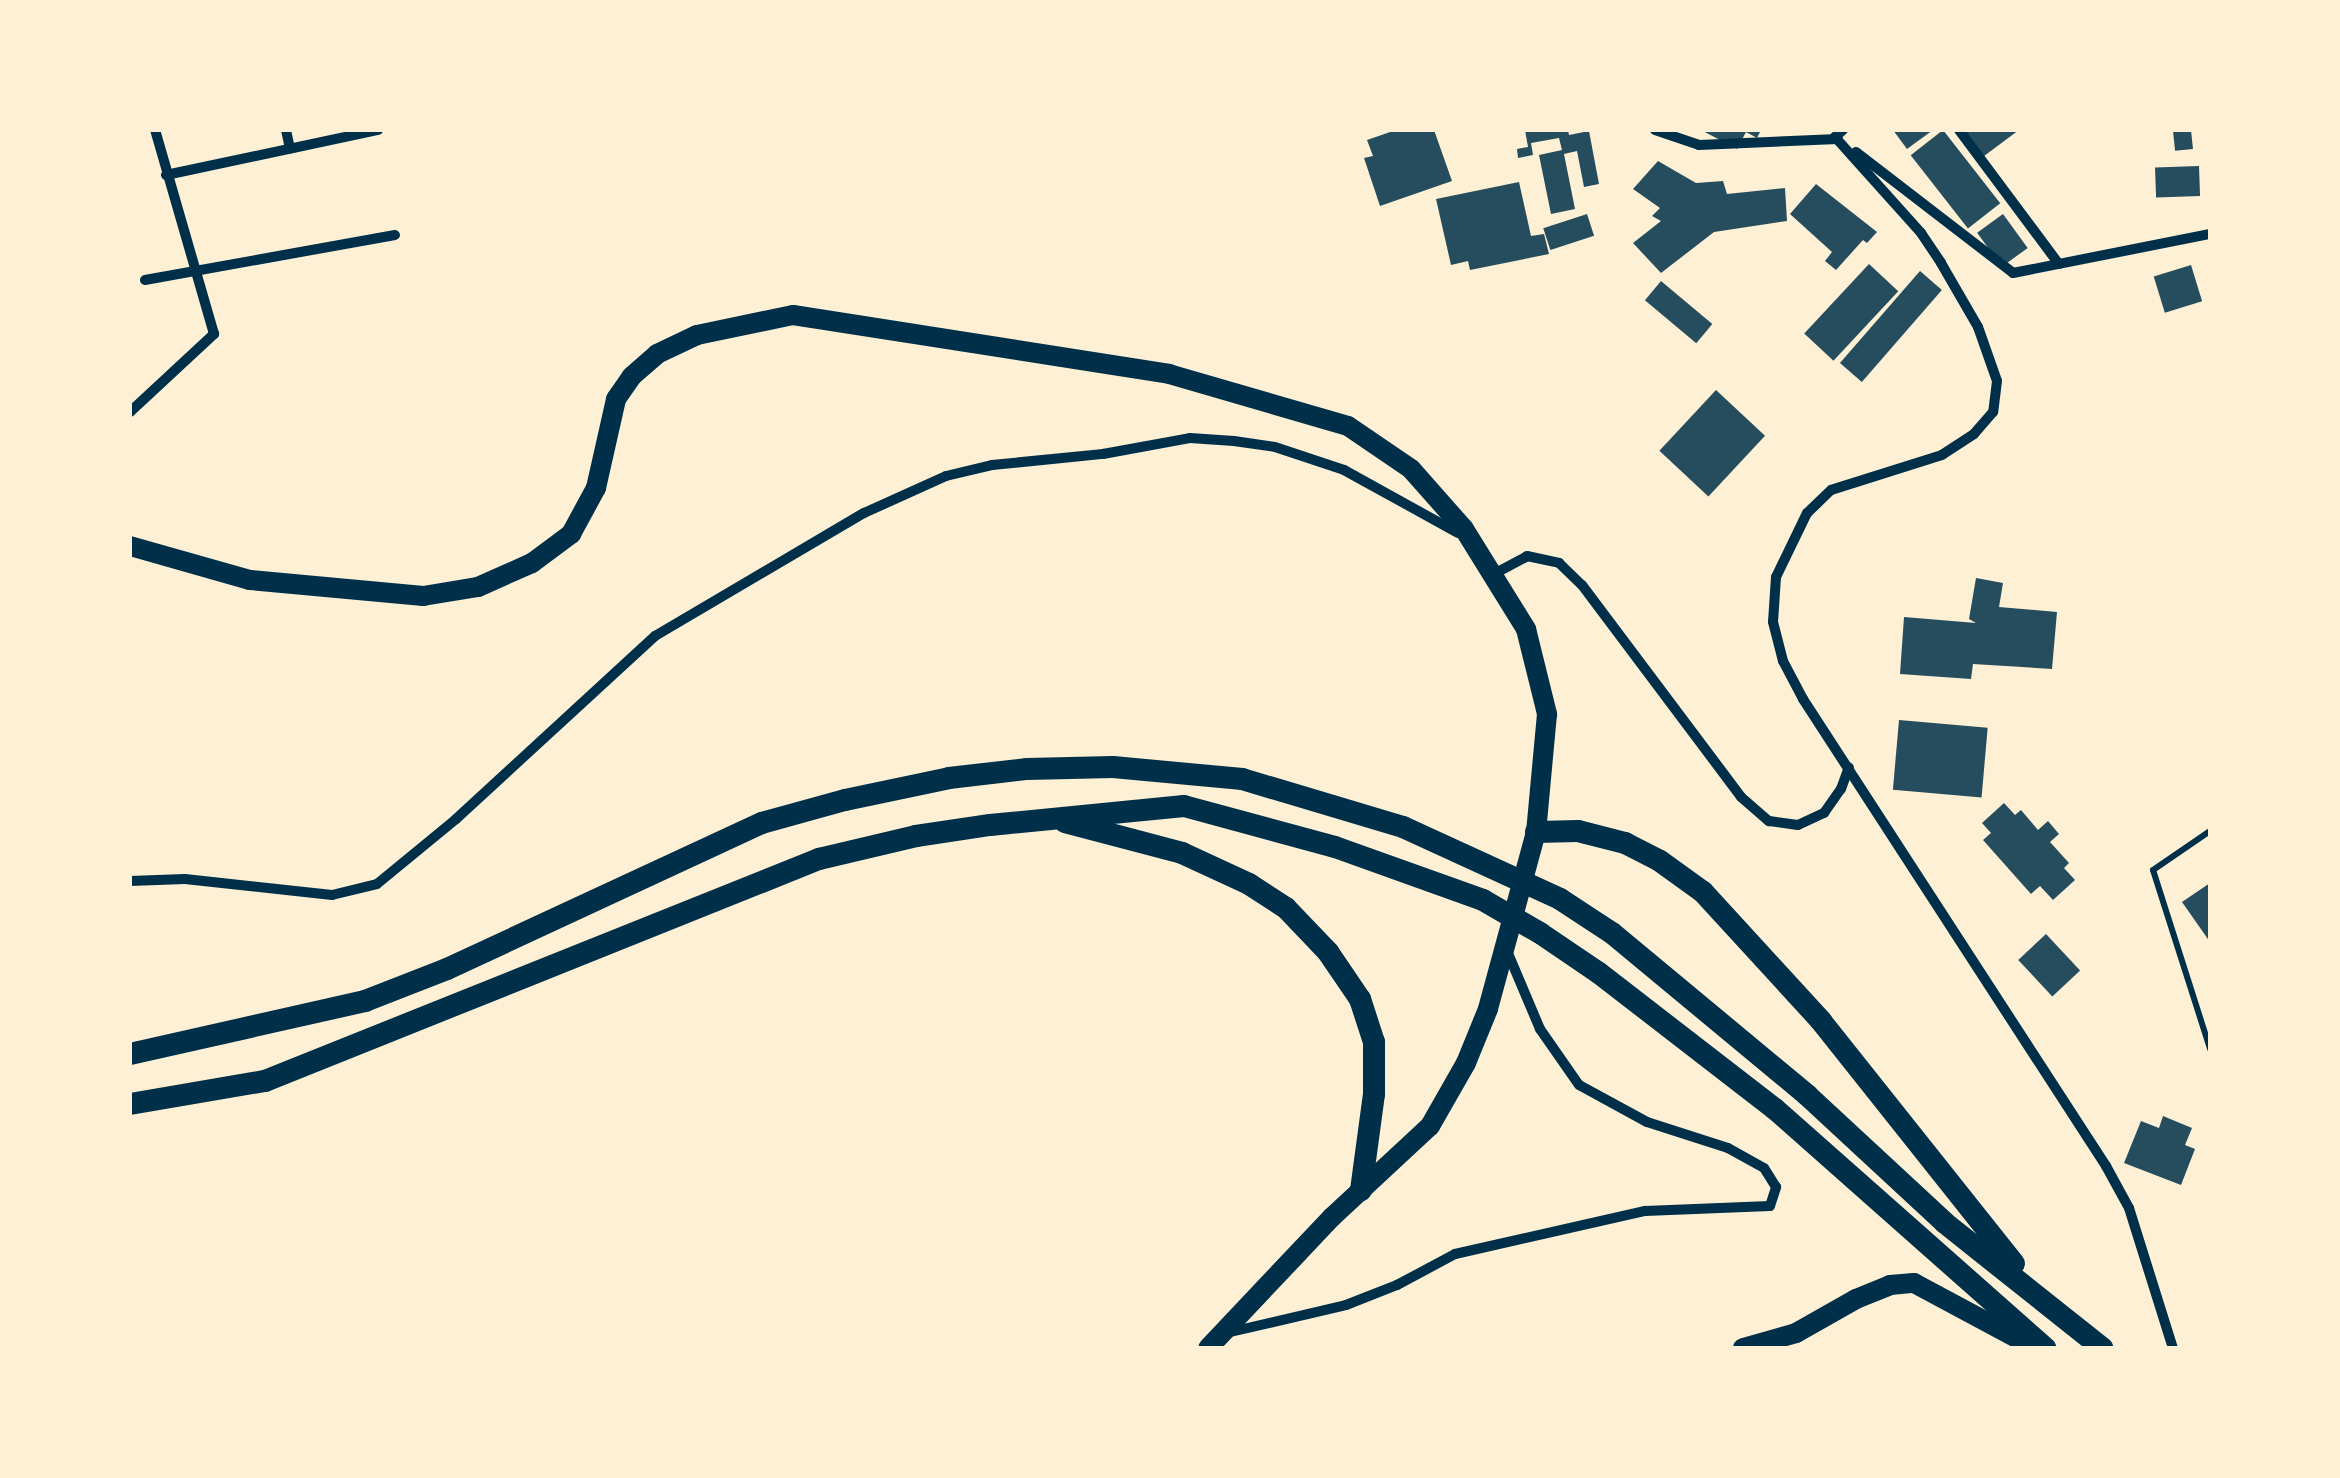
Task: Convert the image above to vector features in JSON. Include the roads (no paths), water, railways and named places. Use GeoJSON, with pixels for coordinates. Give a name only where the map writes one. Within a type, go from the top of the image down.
{"type":"FeatureCollection","features":[{"type":"Feature","properties":{"kind":"highway"},"geometry":{"type":"LineString","coordinates":[[130,1054],[366,1001],[447,969],[762,823],[949,778],[1027,769],[1112,767],[1242,779],[1403,827],[1560,899],[1682,990],[1807,1095],[1945,1222],[2102,1348]]}},
{"type":"Feature","properties":{"kind":"highway"},"geometry":{"type":"LineString","coordinates":[[130,1104],[265,1082],[820,858],[916,836],[1048,817],[1184,806],[1335,847],[1483,900],[1540,934],[1600,973],[1775,1110],[2044,1348]]}},
{"type":"Feature","properties":{"kind":"highway"},"geometry":{"type":"LineString","coordinates":[[1048,817],[1182,853],[1250,884],[1286,908],[1328,952],[1360,999],[1374,1042],[1374,1094],[1361,1190]]}},
{"type":"Feature","properties":{"kind":"highway"},"geometry":{"type":"LineString","coordinates":[[1536,832],[1578,831],[1625,842],[1704,892],[1821,1021],[2041,1298]]}},
{"type":"Feature","properties":{"kind":"main road"},"geometry":{"type":"LineString","coordinates":[[130,546],[250,580],[423,596],[478,587],[532,563],[571,534],[596,488],[616,399],[632,376],[657,354],[697,335],[793,315],[1169,374],[1348,426],[1411,469],[1472,541],[1526,630],[1546,714],[1536,832],[1506,948],[1466,1063],[1430,1126],[1361,1190],[1214,1341]]}},
{"type":"Feature","properties":{"kind":"main road"},"geometry":{"type":"LineString","coordinates":[[1743,1348],[1796,1333],[1856,1298],[1890,1286],[1914,1283],[2035,1348]]}},
{"type":"Feature","properties":{"kind":"street"},"geometry":{"type":"LineString","coordinates":[[130,412],[214,334],[155,130]]}},
{"type":"Feature","properties":{"kind":"street"},"geometry":{"type":"LineString","coordinates":[[286,130],[290,149]]}},
{"type":"Feature","properties":{"kind":"street"},"geometry":{"type":"LineString","coordinates":[[166,175],[378,130]]}},
{"type":"Feature","properties":{"kind":"street"},"geometry":{"type":"LineString","coordinates":[[1655,130],[1700,145],[1839,133],[2013,273],[2210,234]]}},
{"type":"Feature","properties":{"kind":"street"},"geometry":{"type":"LineString","coordinates":[[1959,130],[2059,264]]}},
{"type":"Feature","properties":{"kind":"street"},"geometry":{"type":"LineString","coordinates":[[1839,133],[1922,232],[1978,327],[1997,381],[1993,412],[1974,434],[1942,455],[1832,490],[1807,513],[1789,542],[1776,577],[1773,622],[1783,661],[2106,1166],[2128,1208],[2173,1348]]}},
{"type":"Feature","properties":{"kind":"street"},"geometry":{"type":"LineString","coordinates":[[145,280],[395,235]]}},
{"type":"Feature","properties":{"kind":"street"},"geometry":{"type":"LineString","coordinates":[[130,881],[230,882],[332,895],[378,884],[456,819],[655,636],[864,514],[946,476],[992,465],[1103,454],[1190,438],[1234,441],[1275,447],[1344,470],[1406,500],[1472,541]]}},
{"type":"Feature","properties":{"kind":"street"},"geometry":{"type":"LineString","coordinates":[[1492,575],[1528,556],[1559,562],[1582,585],[1741,797],[1769,821],[1798,825],[1824,813],[1842,789],[1850,767]]}},
{"type":"Feature","properties":{"kind":"street"},"geometry":{"type":"LineString","coordinates":[[1214,1341],[1346,1305],[1397,1286],[1455,1254],[1645,1211],[1770,1206],[1776,1188],[1764,1168],[1728,1148],[1646,1122],[1580,1085],[1540,1028],[1506,948]]}},
{"type":"Feature","properties":{"kind":"lane"},"geometry":{"type":"LineString","coordinates":[[2210,831],[2153,870],[2210,1049]]}}]}
